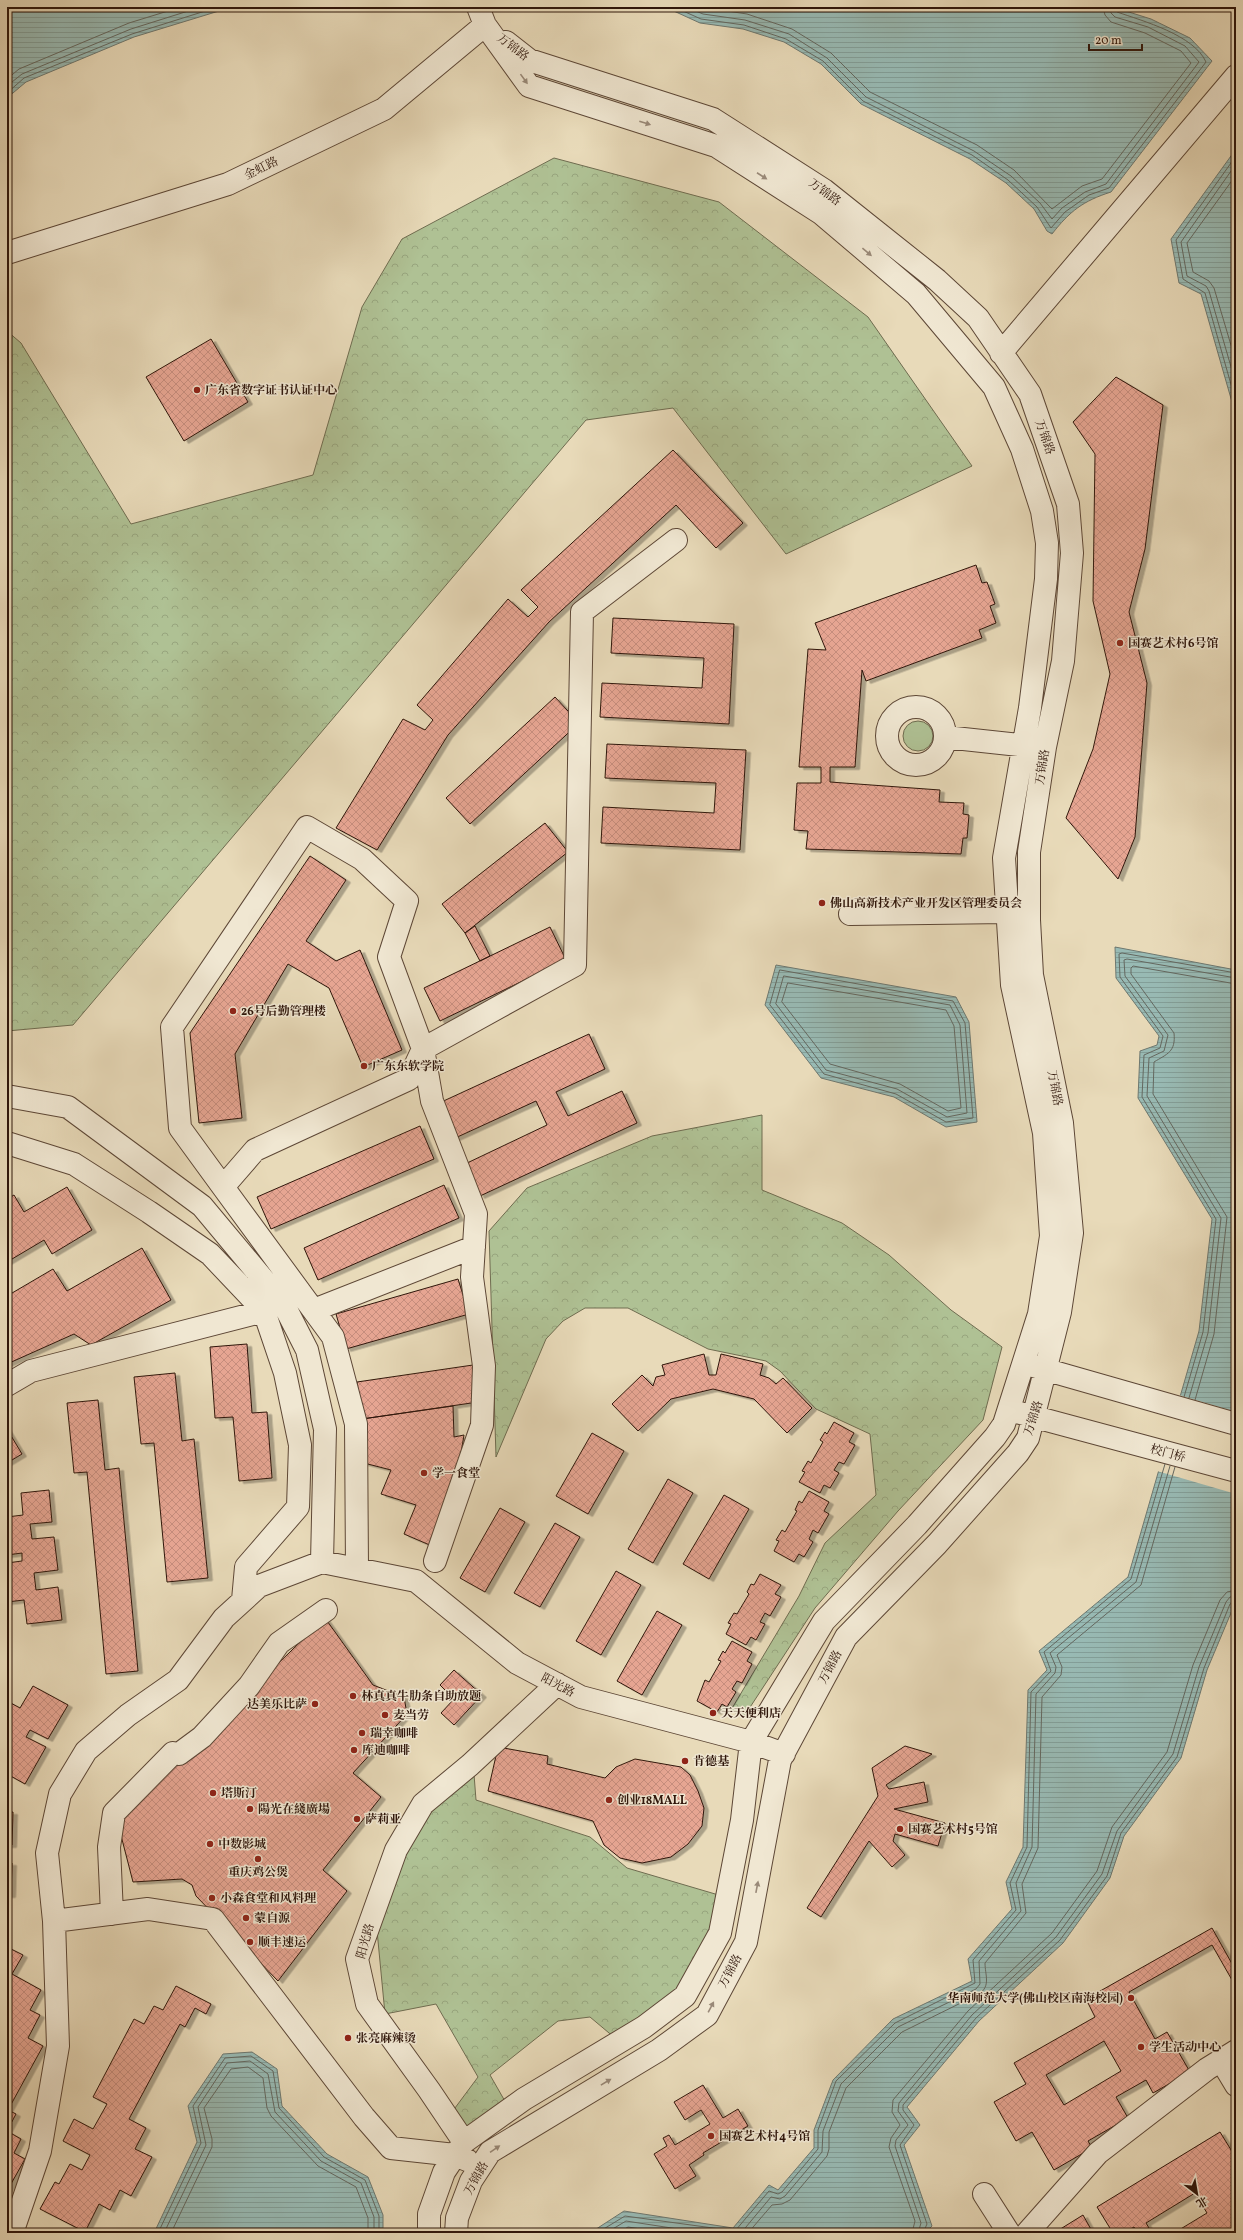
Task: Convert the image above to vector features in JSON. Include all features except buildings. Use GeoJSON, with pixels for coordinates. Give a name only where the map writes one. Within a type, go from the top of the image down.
{"type":"FeatureCollection","features":[{"type":"Feature","properties":{"kind":"street","name":"金虹路"},"geometry":{"type":"LineString","coordinates":[[7,253],[228,184],[384,109],[481,16]]}},
{"type":"Feature","properties":{"kind":"street","name":"万锦路"},"geometry":{"type":"LineString","coordinates":[[456,2233],[457,2218],[471,2181],[490,2152],[659,2050],[707,2015],[746,1942],[780,1760],[846,1637],[937,1544],[1018,1453],[1028,1438],[1047,1370],[1060,1312],[1072,1233],[1062,1123],[1032,975],[1029,920],[1029,852],[1045,747],[1063,661],[1068,618],[1072,553],[1068,504],[1030,394],[978,318],[938,280],[824,190],[713,119],[529,60],[481,16]]}},
{"type":"Feature","properties":{"kind":"street","name":"万锦路"},"geometry":{"type":"LineString","coordinates":[[429,2233],[429,2214],[444,2172],[460,2149],[524,2099],[644,2027],[686,1996],[720,1933],[742,1820],[751,1742],[824,1621],[917,1525],[995,1437],[1004,1424],[1039,1314],[1051,1236],[1044,1132],[1012,985],[1004,858],[1023,746],[1046,579],[1047,543],[1042,511],[1022,449],[994,387],[916,294],[822,214],[716,146],[529,86],[481,16]]}},
{"type":"Feature","properties":{"kind":"street"},"geometry":{"type":"LineString","coordinates":[[1001,353],[1236,76]]}},
{"type":"Feature","properties":{"kind":"street"},"geometry":{"type":"LineString","coordinates":[[223,1187],[255,1150],[409,1079],[423,1049],[575,965],[582,612],[676,540]]}},
{"type":"Feature","properties":{"kind":"street"},"geometry":{"type":"LineString","coordinates":[[945,737],[1045,747]]}},
{"type":"Feature","properties":{"kind":"street"},"geometry":{"type":"LineString","coordinates":[[357,1568],[356,1424],[333,1337],[180,1128],[172,1027],[307,827],[362,859],[407,901],[389,958],[423,1049],[432,1101],[476,1214],[472,1277],[484,1366],[482,1425],[435,1561]]}},
{"type":"Feature","properties":{"kind":"street"},"geometry":{"type":"LineString","coordinates":[[850,914],[1007,912]]}},
{"type":"Feature","properties":{"kind":"street"},"geometry":{"type":"LineString","coordinates":[[7,1096],[68,1107],[202,1206],[283,1303],[307,1350],[325,1429],[322,1562],[259,1586],[243,1600],[224,1618],[178,1680],[128,1716],[86,1751],[60,1794],[47,1852],[54,1921],[58,2046],[40,2151],[12,2233]]}},
{"type":"Feature","properties":{"kind":"street"},"geometry":{"type":"LineString","coordinates":[[7,1143],[74,1164],[150,1212],[210,1254],[264,1311],[285,1374],[300,1445],[298,1507],[246,1567],[243,1600]]}},
{"type":"Feature","properties":{"kind":"street"},"geometry":{"type":"LineString","coordinates":[[314,1310],[474,1247]]}},
{"type":"Feature","properties":{"kind":"street"},"geometry":{"type":"LineString","coordinates":[[7,1385],[31,1371],[264,1311]]}},
{"type":"Feature","properties":{"kind":"street"},"geometry":{"type":"LineString","coordinates":[[1024,1364],[1236,1424]]}},
{"type":"Feature","properties":{"kind":"street","name":"校门桥"},"geometry":{"type":"LineString","coordinates":[[1009,1410],[1236,1471]]}},
{"type":"Feature","properties":{"kind":"street","name":"阳光路"},"geometry":{"type":"LineString","coordinates":[[322,1562],[416,1580],[517,1663],[580,1697],[751,1742],[784,1754]]}},
{"type":"Feature","properties":{"kind":"street"},"geometry":{"type":"LineString","coordinates":[[112,1914],[109,1847],[114,1813],[173,1753],[179,1754],[202,1737],[249,1686],[279,1643],[326,1610]]}},
{"type":"Feature","properties":{"kind":"street","name":"阳光路"},"geometry":{"type":"LineString","coordinates":[[460,2149],[429,2090],[367,2004],[357,1959],[396,1850],[423,1804],[470,1765],[557,1684]]}},
{"type":"Feature","properties":{"kind":"street"},"geometry":{"type":"LineString","coordinates":[[54,1921],[148,1909],[213,1919],[364,2117],[391,2148],[460,2149],[481,2166]]}},
{"type":"Feature","properties":{"kind":"street"},"geometry":{"type":"LineString","coordinates":[[1027,2233],[1098,2153],[1228,2055],[1236,2085]]}},
{"type":"Feature","properties":{"kind":"street"},"geometry":{"type":"LineString","coordinates":[[984,2194],[1009,2233]]}},
{"type":"Feature","properties":{"kind":"green space"},"geometry":{"type":"Polygon","coordinates":[[[554,158],[719,202],[868,317],[972,466],[786,554],[673,408],[586,420],[73,1025],[7,1031],[7,331],[21,343],[131,524],[313,475],[362,307],[402,239],[554,158]]]}},
{"type":"Feature","properties":{"kind":"green space"},"geometry":{"type":"Polygon","coordinates":[[[918,721],[929,725],[933,736],[929,747],[918,751],[907,747],[903,736],[907,725],[918,721]]]}},
{"type":"Feature","properties":{"kind":"green space"},"geometry":{"type":"Polygon","coordinates":[[[762,1115],[762,1190],[842,1223],[889,1255],[951,1310],[1002,1347],[983,1420],[898,1511],[815,1608],[743,1718],[731,1710],[799,1596],[825,1543],[876,1495],[870,1434],[816,1409],[780,1371],[766,1361],[708,1349],[628,1308],[585,1308],[563,1321],[546,1339],[496,1457],[489,1231],[527,1188],[652,1136],[762,1115]]]}},
{"type":"Feature","properties":{"kind":"green space"},"geometry":{"type":"Polygon","coordinates":[[[474,1774],[476,1800],[590,1837],[627,1868],[722,1896],[715,1931],[681,1994],[615,2038],[590,2017],[558,2021],[490,2075],[506,2103],[465,2134],[452,2112],[478,2077],[436,2004],[385,2014],[376,1920],[405,1851],[429,1812],[474,1774]]]}},
{"type":"Feature","properties":{"kind":"water"},"geometry":{"type":"Polygon","coordinates":[[[7,7],[232,7],[134,37],[26,82],[7,98],[7,7]]]}},
{"type":"Feature","properties":{"kind":"water"},"geometry":{"type":"Polygon","coordinates":[[[665,7],[1113,7],[1151,19],[1190,38],[1212,61],[1111,192],[1085,203],[1071,213],[1052,234],[1047,231],[1034,209],[1006,183],[970,159],[861,104],[821,64],[784,42],[743,29],[700,23],[665,7]]]}},
{"type":"Feature","properties":{"kind":"water"},"geometry":{"type":"Polygon","coordinates":[[[1236,149],[1236,416],[1201,294],[1179,283],[1171,239],[1236,149]]]}},
{"type":"Feature","properties":{"kind":"water"},"geometry":{"type":"Polygon","coordinates":[[[1115,947],[1236,970],[1236,1601],[1207,1670],[1181,1758],[1124,1836],[1110,1878],[1063,1943],[979,2021],[907,2107],[920,2125],[904,2145],[932,2226],[925,2233],[590,2233],[624,2211],[733,2228],[769,2185],[778,2190],[814,2148],[814,2130],[833,2080],[893,2019],[972,1981],[968,1959],[1012,1909],[1006,1882],[1023,1847],[1028,1690],[1047,1670],[1039,1651],[1128,1577],[1199,1331],[1212,1219],[1138,1098],[1140,1051],[1157,1045],[1159,1036],[1116,978],[1115,947]]]}},
{"type":"Feature","properties":{"kind":"water"},"geometry":{"type":"Polygon","coordinates":[[[776,965],[956,997],[969,1022],[977,1122],[946,1127],[894,1097],[821,1078],[765,1005],[776,965]]]}},
{"type":"Feature","properties":{"kind":"water"},"geometry":{"type":"Polygon","coordinates":[[[252,2052],[277,2069],[282,2106],[327,2154],[368,2177],[383,2215],[383,2233],[154,2233],[197,2142],[188,2106],[223,2054],[252,2052]]]}},
{"type":"Feature","properties":{"kind":"pier"},"geometry":{"type":"Polygon","coordinates":[[[1179,1395],[1236,1412],[1236,1494],[1157,1471],[1179,1395]]]}},
{"type":"Feature","properties":{"kind":"place","name":"广东省数字证书认证中心"},"geometry":{"type":"Point","coordinates":[197,390]}},
{"type":"Feature","properties":{"kind":"place","name":"国赛艺术村6号馆"},"geometry":{"type":"Point","coordinates":[1120,643]}},
{"type":"Feature","properties":{"kind":"place","name":"佛山高新技术产业开发区管理委员会"},"geometry":{"type":"Point","coordinates":[822,903]}},
{"type":"Feature","properties":{"kind":"place","name":"26号后勤管理楼"},"geometry":{"type":"Point","coordinates":[233,1011]}},
{"type":"Feature","properties":{"kind":"place","name":"广东东软学院"},"geometry":{"type":"Point","coordinates":[364,1066]}},
{"type":"Feature","properties":{"kind":"place","name":"学一食堂"},"geometry":{"type":"Point","coordinates":[424,1473]}},
{"type":"Feature","properties":{"kind":"place","name":"林真真牛肋条自助放题"},"geometry":{"type":"Point","coordinates":[353,1696]}},
{"type":"Feature","properties":{"kind":"place","name":"达美乐比萨"},"geometry":{"type":"Point","coordinates":[315,1704]}},
{"type":"Feature","properties":{"kind":"place","name":"天天便利店"},"geometry":{"type":"Point","coordinates":[713,1713]}},
{"type":"Feature","properties":{"kind":"place","name":"麦当劳"},"geometry":{"type":"Point","coordinates":[385,1715]}},
{"type":"Feature","properties":{"kind":"place","name":"瑞幸咖啡"},"geometry":{"type":"Point","coordinates":[362,1733]}},
{"type":"Feature","properties":{"kind":"place","name":"库迪咖啡"},"geometry":{"type":"Point","coordinates":[354,1750]}},
{"type":"Feature","properties":{"kind":"place","name":"肯德基"},"geometry":{"type":"Point","coordinates":[685,1761]}},
{"type":"Feature","properties":{"kind":"place","name":"塔斯汀"},"geometry":{"type":"Point","coordinates":[213,1793]}},
{"type":"Feature","properties":{"kind":"place","name":"创业18MALL"},"geometry":{"type":"Point","coordinates":[609,1800]}},
{"type":"Feature","properties":{"kind":"place","name":"陽光在綫廣場"},"geometry":{"type":"Point","coordinates":[250,1809]}},
{"type":"Feature","properties":{"kind":"place","name":"萨莉亚"},"geometry":{"type":"Point","coordinates":[357,1819]}},
{"type":"Feature","properties":{"kind":"place","name":"国赛艺术村5号馆"},"geometry":{"type":"Point","coordinates":[900,1829]}},
{"type":"Feature","properties":{"kind":"place","name":"中数影城"},"geometry":{"type":"Point","coordinates":[210,1844]}},
{"type":"Feature","properties":{"kind":"place","name":"重庆鸡公煲"},"geometry":{"type":"Point","coordinates":[258,1859]}},
{"type":"Feature","properties":{"kind":"place","name":"小森食堂和风料理"},"geometry":{"type":"Point","coordinates":[212,1898]}},
{"type":"Feature","properties":{"kind":"place","name":"蒙自源"},"geometry":{"type":"Point","coordinates":[246,1918]}},
{"type":"Feature","properties":{"kind":"place","name":"顺丰速运"},"geometry":{"type":"Point","coordinates":[250,1942]}},
{"type":"Feature","properties":{"kind":"place","name":"华南师范大学(佛山校区南海校园)"},"geometry":{"type":"Point","coordinates":[1131,1998]}},
{"type":"Feature","properties":{"kind":"place","name":"张亮麻辣烫"},"geometry":{"type":"Point","coordinates":[348,2038]}},
{"type":"Feature","properties":{"kind":"place","name":"学生活动中心"},"geometry":{"type":"Point","coordinates":[1141,2047]}},
{"type":"Feature","properties":{"kind":"place","name":"国赛艺术村4号馆"},"geometry":{"type":"Point","coordinates":[711,2136]}}]}
